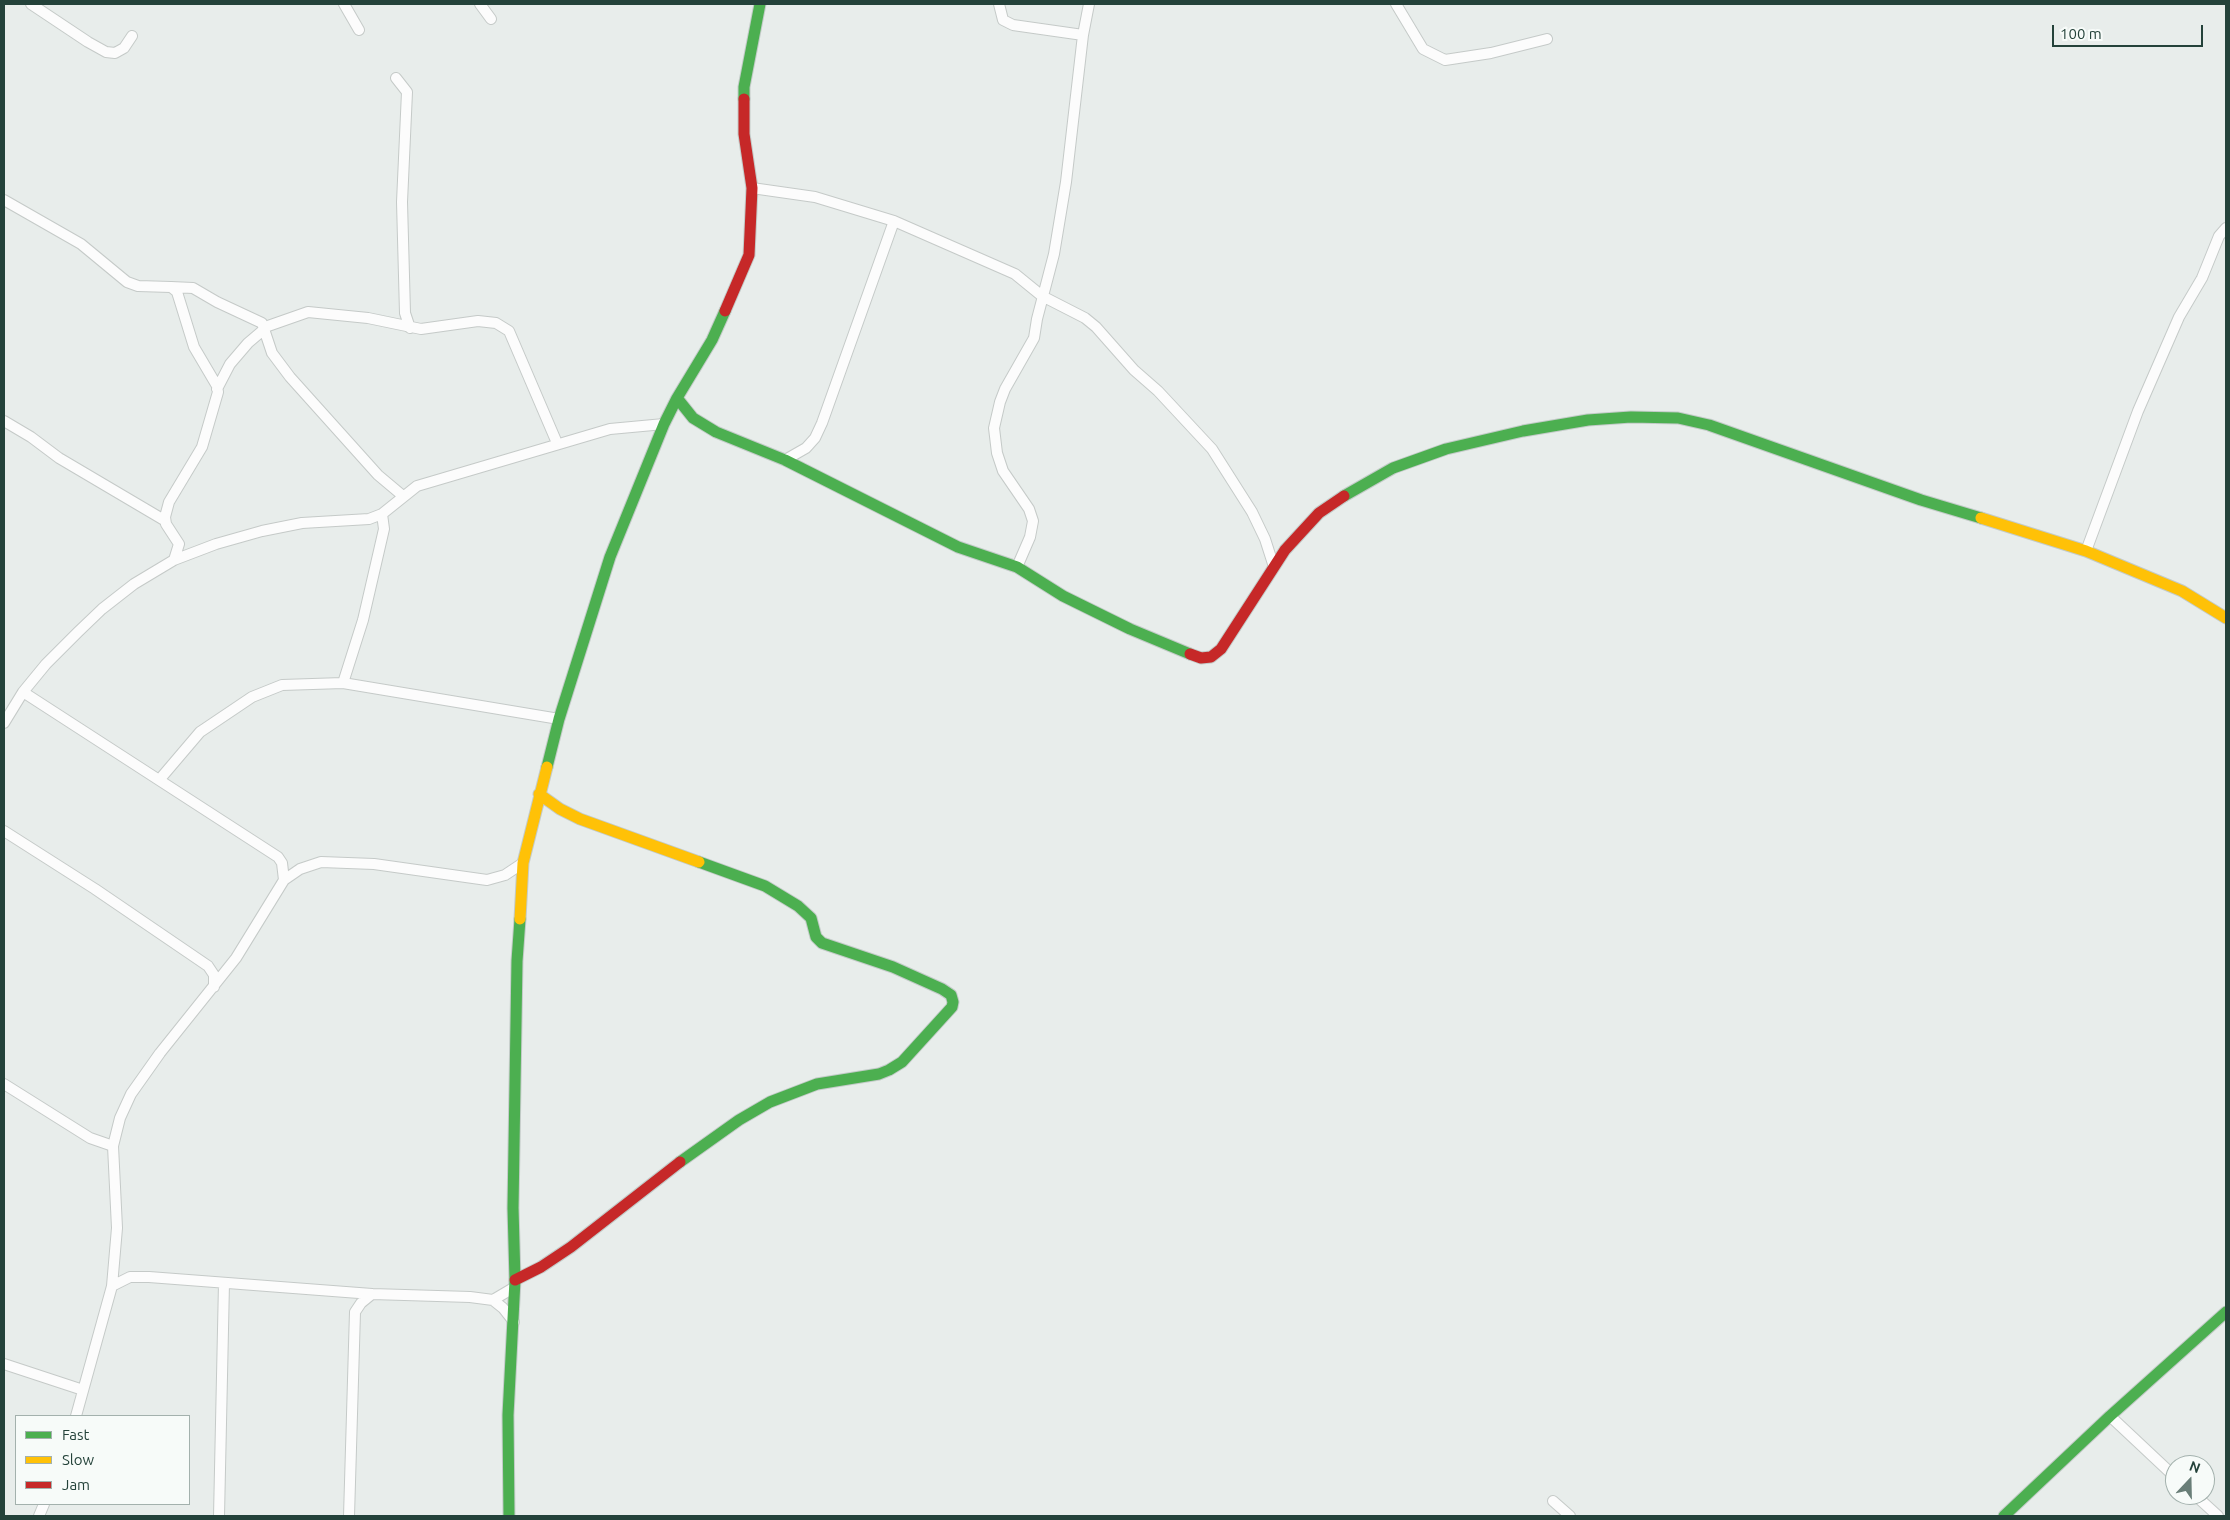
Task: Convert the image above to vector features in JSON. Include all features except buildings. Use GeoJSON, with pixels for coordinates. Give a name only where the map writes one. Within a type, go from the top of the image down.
{"type":"FeatureCollection","features":[{"type":"Feature","properties":{"kind":"street"},"geometry":{"type":"LineString","coordinates":[[31,4],[106,52],[116,53],[124,48],[132,36]]}},
{"type":"Feature","properties":{"kind":"street"},"geometry":{"type":"LineString","coordinates":[[344,4],[359,30]]}},
{"type":"Feature","properties":{"kind":"street"},"geometry":{"type":"LineString","coordinates":[[480,4],[491,19]]}},
{"type":"Feature","properties":{"kind":"street"},"geometry":{"type":"LineString","coordinates":[[509,1516],[508,1415],[515,1284],[513,1208],[516,961],[523,863],[559,719],[610,557],[664,424],[677,398],[712,340],[748,255],[752,188],[744,134],[744,87],[760,4]]}},
{"type":"Feature","properties":{"kind":"street"},"geometry":{"type":"LineString","coordinates":[[1000,4],[1003,20],[1013,25],[1083,35]]}},
{"type":"Feature","properties":{"kind":"street"},"geometry":{"type":"LineString","coordinates":[[1017,567],[1030,537],[1033,521],[1029,510],[1003,471],[996,453],[994,428],[1005,389],[1034,338],[1042,296],[1054,254],[1066,182],[1083,35],[1089,4]]}},
{"type":"Feature","properties":{"kind":"street"},"geometry":{"type":"LineString","coordinates":[[1396,4],[1423,48],[1445,60],[1491,53],[1547,38]]}},
{"type":"Feature","properties":{"kind":"street"},"geometry":{"type":"LineString","coordinates":[[396,78],[407,92],[402,211],[405,313],[410,328]]}},
{"type":"Feature","properties":{"kind":"street"},"geometry":{"type":"LineString","coordinates":[[752,188],[815,198],[894,221],[1015,274],[1042,296],[1067,308],[1096,327],[1134,370],[1188,421],[1212,449],[1252,512],[1265,539],[1274,567]]}},
{"type":"Feature","properties":{"kind":"street"},"geometry":{"type":"LineString","coordinates":[[4,200],[81,244],[127,282],[138,286],[192,288],[262,323],[272,353],[290,377],[378,475],[403,496]]}},
{"type":"Feature","properties":{"kind":"street"},"geometry":{"type":"LineString","coordinates":[[785,460],[806,448],[815,438],[822,423],[894,221]]}},
{"type":"Feature","properties":{"kind":"street"},"geometry":{"type":"LineString","coordinates":[[2086,551],[2138,411],[2179,317],[2202,278],[2219,236],[2226,228]]}},
{"type":"Feature","properties":{"kind":"street"},"geometry":{"type":"LineString","coordinates":[[171,287],[178,292],[194,347],[217,389]]}},
{"type":"Feature","properties":{"kind":"street"},"geometry":{"type":"LineString","coordinates":[[164,520],[169,502],[202,447],[217,389],[230,364],[248,343],[264,329],[308,312],[368,318],[421,329],[478,321],[496,323],[509,331],[557,443]]}},
{"type":"Feature","properties":{"kind":"street"},"geometry":{"type":"LineString","coordinates":[[677,398],[693,418],[702,425],[785,460],[958,547],[1017,567],[1063,596],[1122,625],[1201,658],[1211,657],[1221,649],[1274,567],[1299,533],[1319,513],[1357,487],[1393,468],[1446,449],[1523,431],[1588,420],[1631,417],[1678,418],[1709,425],[1921,500],[2086,551],[2182,591],[2226,618]]}},
{"type":"Feature","properties":{"kind":"street"},"geometry":{"type":"LineString","coordinates":[[4,422],[59,458],[164,520],[179,544],[174,560]]}},
{"type":"Feature","properties":{"kind":"street"},"geometry":{"type":"LineString","coordinates":[[4,723],[23,692],[46,664],[102,609],[134,584],[174,560],[216,544],[262,531],[302,523],[370,519],[382,514],[403,496],[426,483],[610,429],[664,424]]}},
{"type":"Feature","properties":{"kind":"street"},"geometry":{"type":"LineString","coordinates":[[343,683],[363,620],[384,529],[382,514]]}},
{"type":"Feature","properties":{"kind":"street"},"geometry":{"type":"LineString","coordinates":[[160,779],[200,732],[252,697],[282,685],[343,683],[559,719]]}},
{"type":"Feature","properties":{"kind":"street"},"geometry":{"type":"LineString","coordinates":[[23,692],[278,857],[282,863],[284,880]]}},
{"type":"Feature","properties":{"kind":"street"},"geometry":{"type":"LineString","coordinates":[[493,1300],[571,1247],[686,1158],[754,1111],[770,1102],[817,1084],[879,1074],[902,1062],[952,1007],[953,1002],[951,995],[942,989],[902,971],[822,943],[816,937],[811,918],[798,906],[765,886],[580,819],[560,809],[539,794]]}},
{"type":"Feature","properties":{"kind":"street"},"geometry":{"type":"LineString","coordinates":[[4,830],[208,966],[214,975],[214,987]]}},
{"type":"Feature","properties":{"kind":"street"},"geometry":{"type":"LineString","coordinates":[[76,1415],[112,1286],[117,1228],[113,1146],[120,1118],[131,1094],[160,1053],[236,958],[284,880],[300,869],[321,862],[374,864],[487,880],[505,875],[523,863]]}},
{"type":"Feature","properties":{"kind":"street"},"geometry":{"type":"LineString","coordinates":[[4,1084],[90,1138],[113,1146]]}},
{"type":"Feature","properties":{"kind":"street"},"geometry":{"type":"LineString","coordinates":[[114,1263],[130,1277]]}},
{"type":"Feature","properties":{"kind":"street"},"geometry":{"type":"LineString","coordinates":[[112,1286],[130,1277],[149,1277],[372,1294],[470,1297],[493,1300],[503,1308],[514,1322]]}},
{"type":"Feature","properties":{"kind":"street"},"geometry":{"type":"LineString","coordinates":[[219,1516],[224,1283]]}},
{"type":"Feature","properties":{"kind":"street"},"geometry":{"type":"LineString","coordinates":[[349,1516],[355,1312],[360,1303],[372,1294]]}},
{"type":"Feature","properties":{"kind":"street"},"geometry":{"type":"LineString","coordinates":[[2004,1516],[2110,1416],[2226,1312]]}},
{"type":"Feature","properties":{"kind":"street"},"geometry":{"type":"LineString","coordinates":[[4,1364],[83,1390]]}},
{"type":"Feature","properties":{"kind":"street"},"geometry":{"type":"LineString","coordinates":[[2110,1416],[2165,1468]]}},
{"type":"Feature","properties":{"kind":"street"},"geometry":{"type":"LineString","coordinates":[[1553,1501],[1570,1516]]}},
{"type":"Feature","properties":{"kind":"street"},"geometry":{"type":"LineString","coordinates":[[2206,1505],[2218,1516]]}},
{"type":"Feature","properties":{"kind":"traffic: fast"},"geometry":{"type":"LineString","coordinates":[[744,99],[744,87],[760,4]]}},
{"type":"Feature","properties":{"kind":"traffic: fast"},"geometry":{"type":"LineString","coordinates":[[547,767],[559,719],[610,557],[664,424],[677,398],[712,340],[725,311]]}},
{"type":"Feature","properties":{"kind":"traffic: fast"},"geometry":{"type":"LineString","coordinates":[[677,398],[693,418],[716,432],[785,460],[958,547],[1017,567],[1063,596],[1130,629],[1190,654]]}},
{"type":"Feature","properties":{"kind":"traffic: fast"},"geometry":{"type":"LineString","coordinates":[[1344,496],[1393,468],[1446,449],[1523,431],[1588,420],[1631,417],[1678,418],[1709,425],[1921,500],[1981,518]]}},
{"type":"Feature","properties":{"kind":"traffic: fast"},"geometry":{"type":"LineString","coordinates":[[680,1162],[739,1120],[770,1102],[817,1084],[879,1074],[889,1070],[902,1062],[952,1007],[953,1002],[951,995],[942,989],[893,967],[822,943],[816,937],[811,918],[798,906],[765,886],[699,862]]}},
{"type":"Feature","properties":{"kind":"traffic: fast"},"geometry":{"type":"LineString","coordinates":[[509,1516],[508,1415],[515,1280],[513,1208],[517,961],[520,919]]}},
{"type":"Feature","properties":{"kind":"traffic: fast"},"geometry":{"type":"LineString","coordinates":[[2004,1516],[2110,1416],[2226,1312]]}},
{"type":"Feature","properties":{"kind":"traffic: slow"},"geometry":{"type":"LineString","coordinates":[[1981,518],[2086,551],[2182,591],[2226,618]]}},
{"type":"Feature","properties":{"kind":"traffic: slow"},"geometry":{"type":"LineString","coordinates":[[520,919],[523,863],[547,767]]}},
{"type":"Feature","properties":{"kind":"traffic: slow"},"geometry":{"type":"LineString","coordinates":[[539,794],[560,809],[580,819],[699,862]]}},
{"type":"Feature","properties":{"kind":"traffic: jam"},"geometry":{"type":"LineString","coordinates":[[725,311],[749,255],[752,188],[744,134],[744,99]]}},
{"type":"Feature","properties":{"kind":"traffic: jam"},"geometry":{"type":"LineString","coordinates":[[1190,654],[1201,658],[1211,657],[1221,649],[1285,550],[1319,513],[1344,496]]}},
{"type":"Feature","properties":{"kind":"traffic: jam"},"geometry":{"type":"LineString","coordinates":[[515,1280],[541,1267],[571,1247],[680,1162]]}}]}
